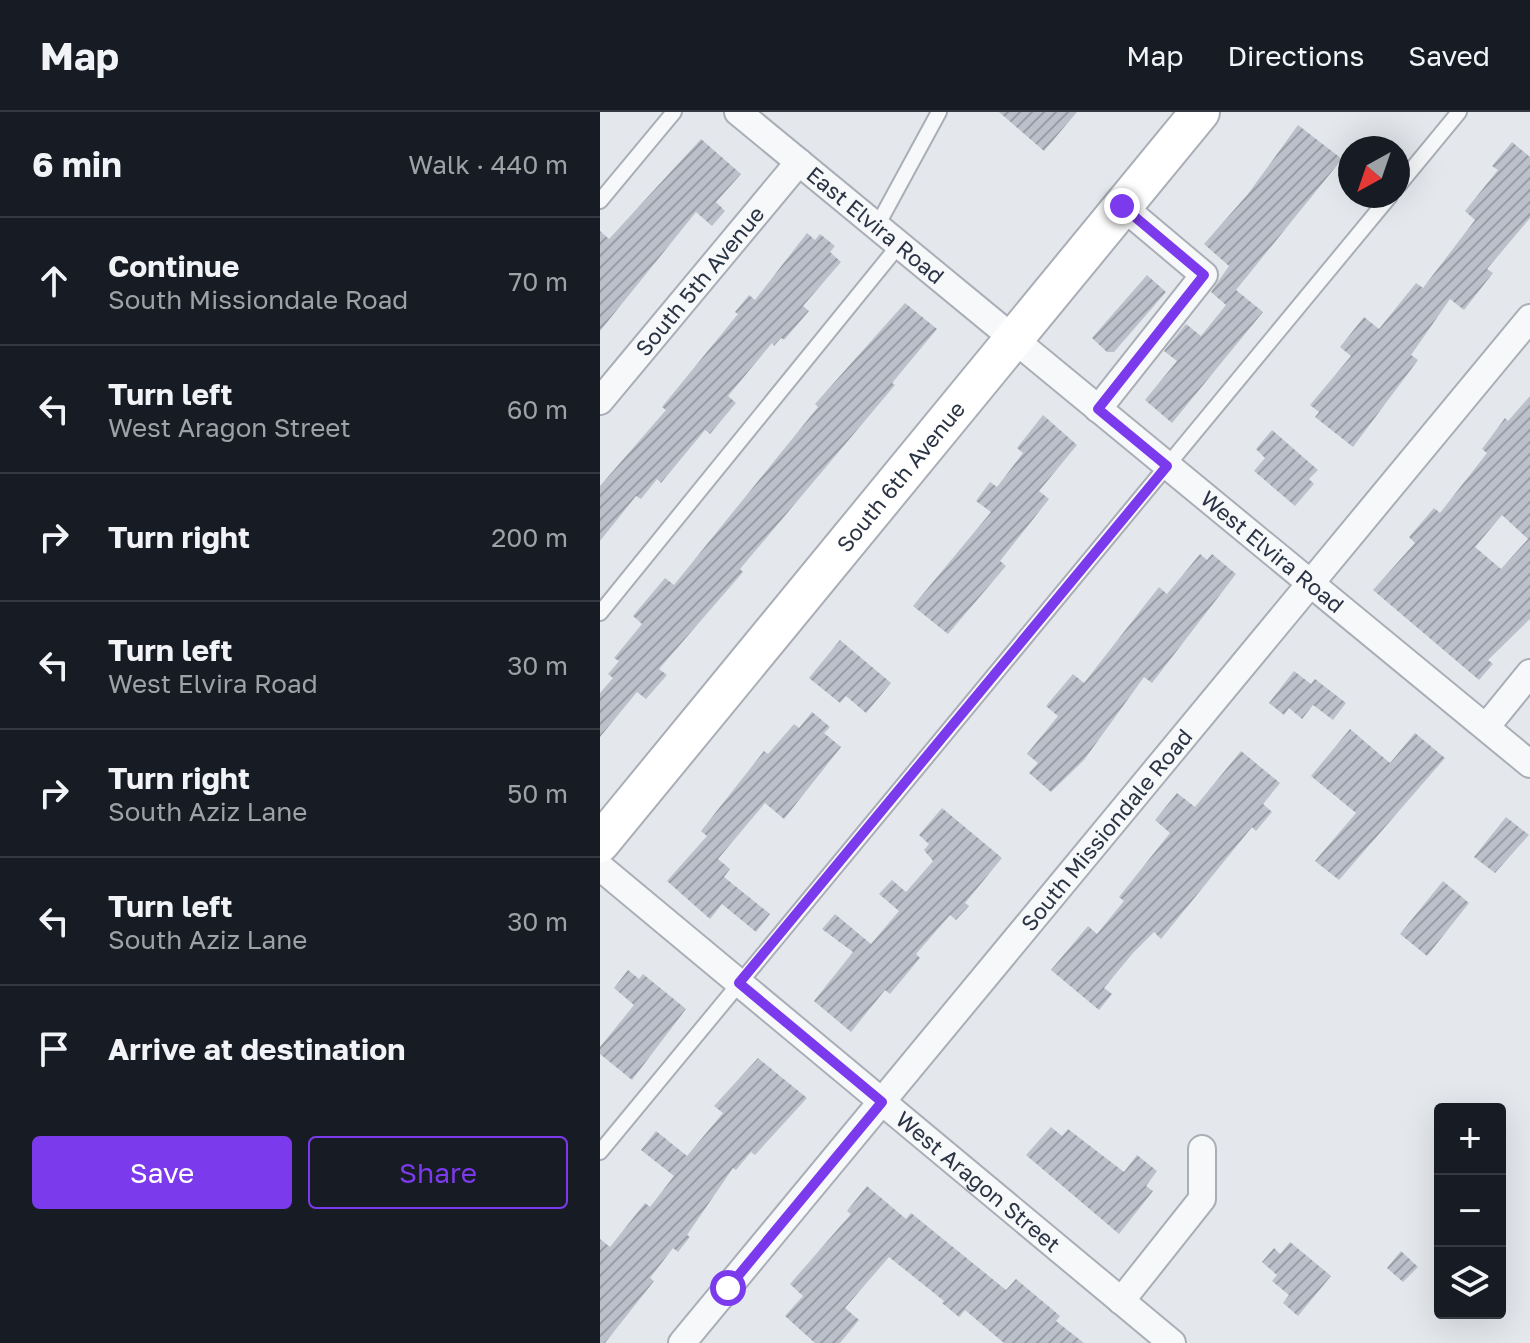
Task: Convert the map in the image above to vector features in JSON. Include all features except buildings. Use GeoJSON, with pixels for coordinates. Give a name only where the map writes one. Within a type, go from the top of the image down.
{"type":"FeatureCollection","features":[{"type":"Feature","properties":{"kind":"street","name":"East Elvira Road"},"geometry":{"type":"LineString","coordinates":[[738,112],[1013,339]]}},
{"type":"Feature","properties":{"kind":"street","name":"South 6th Avenue"},"geometry":{"type":"LineString","coordinates":[[600,843],[1200,112]]}},
{"type":"Feature","properties":{"kind":"street","name":"South 5th Avenue"},"geometry":{"type":"LineString","coordinates":[[600,401],[799,162]]}},
{"type":"Feature","properties":{"kind":"street"},"geometry":{"type":"LineString","coordinates":[[1098,409],[1204,275],[1122,206]]}},
{"type":"Feature","properties":{"kind":"street","name":"South Missiondale Road"},"geometry":{"type":"LineString","coordinates":[[682,1343],[1530,318]]}},
{"type":"Feature","properties":{"kind":"street","name":"West Elvira Road"},"geometry":{"type":"LineString","coordinates":[[1013,339],[1530,764]]}},
{"type":"Feature","properties":{"kind":"street"},"geometry":{"type":"LineString","coordinates":[[1486,727],[1530,673]]}},
{"type":"Feature","properties":{"kind":"street","name":"West Aragon Street"},"geometry":{"type":"LineString","coordinates":[[600,867],[1172,1343]]}},
{"type":"Feature","properties":{"kind":"street"},"geometry":{"type":"LineString","coordinates":[[1121,1301],[1202,1199],[1202,1149]]}},
{"type":"Feature","properties":{"kind":"lane"},"geometry":{"type":"LineString","coordinates":[[600,201],[674,112]]}},
{"type":"Feature","properties":{"kind":"lane"},"geometry":{"type":"LineString","coordinates":[[877,226],[939,112]]}},
{"type":"Feature","properties":{"kind":"lane"},"geometry":{"type":"LineString","coordinates":[[1410,171],[1459,112]]}},
{"type":"Feature","properties":{"kind":"lane"},"geometry":{"type":"LineString","coordinates":[[600,1152],[1380,208]]}},
{"type":"Feature","properties":{"kind":"lane"},"geometry":{"type":"LineString","coordinates":[[600,613],[899,245]]}},
{"type":"Feature","properties":{"kind":"route"},"geometry":{"type":"LineString","coordinates":[[728,1288],[882,1102],[739,983],[1167,466],[1098,409],[1204,275],[1122,206]]}}]}
